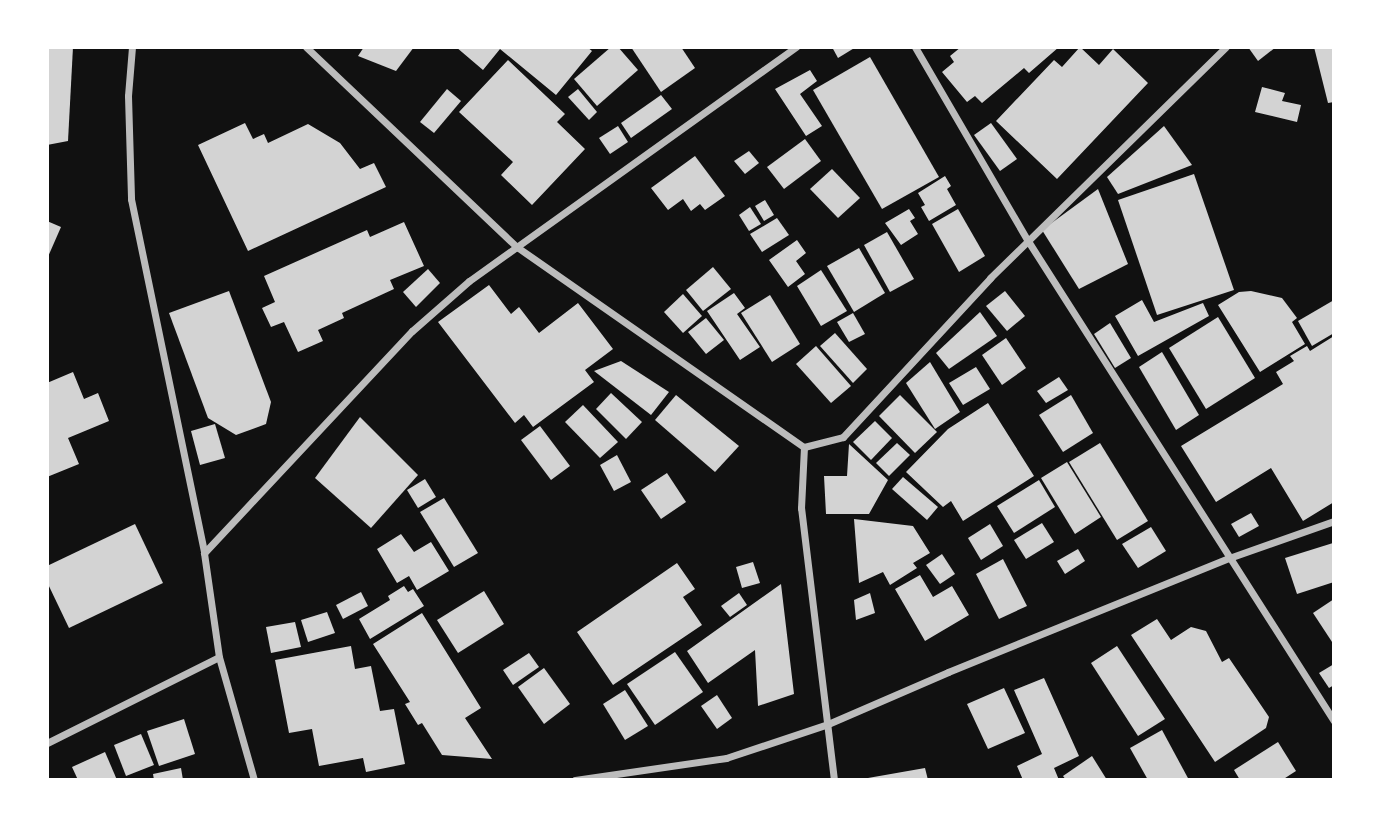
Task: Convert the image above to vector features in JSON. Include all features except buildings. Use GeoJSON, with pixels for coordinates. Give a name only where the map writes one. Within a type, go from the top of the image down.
{"type":"FeatureCollection","features":[{"type":"Feature","properties":{"kind":"street"},"geometry":{"type":"LineString","coordinates":[[132,47],[128,96],[131,199],[204,552],[219,657],[254,780]]}},
{"type":"Feature","properties":{"kind":"street"},"geometry":{"type":"LineString","coordinates":[[306,47],[517,247],[804,447],[843,437],[990,278],[1226,47]]}},
{"type":"Feature","properties":{"kind":"street"},"geometry":{"type":"LineString","coordinates":[[204,552],[412,331],[469,281],[796,47]]}},
{"type":"Feature","properties":{"kind":"street"},"geometry":{"type":"LineString","coordinates":[[915,47],[1028,241],[1334,720]]}},
{"type":"Feature","properties":{"kind":"street"},"geometry":{"type":"LineString","coordinates":[[804,447],[801,508],[834,780]]}},
{"type":"Feature","properties":{"kind":"street"},"geometry":{"type":"LineString","coordinates":[[575,780],[726,758],[828,724],[948,672],[1229,558],[1334,521]]}},
{"type":"Feature","properties":{"kind":"street"},"geometry":{"type":"LineString","coordinates":[[47,743],[219,657]]}}]}
